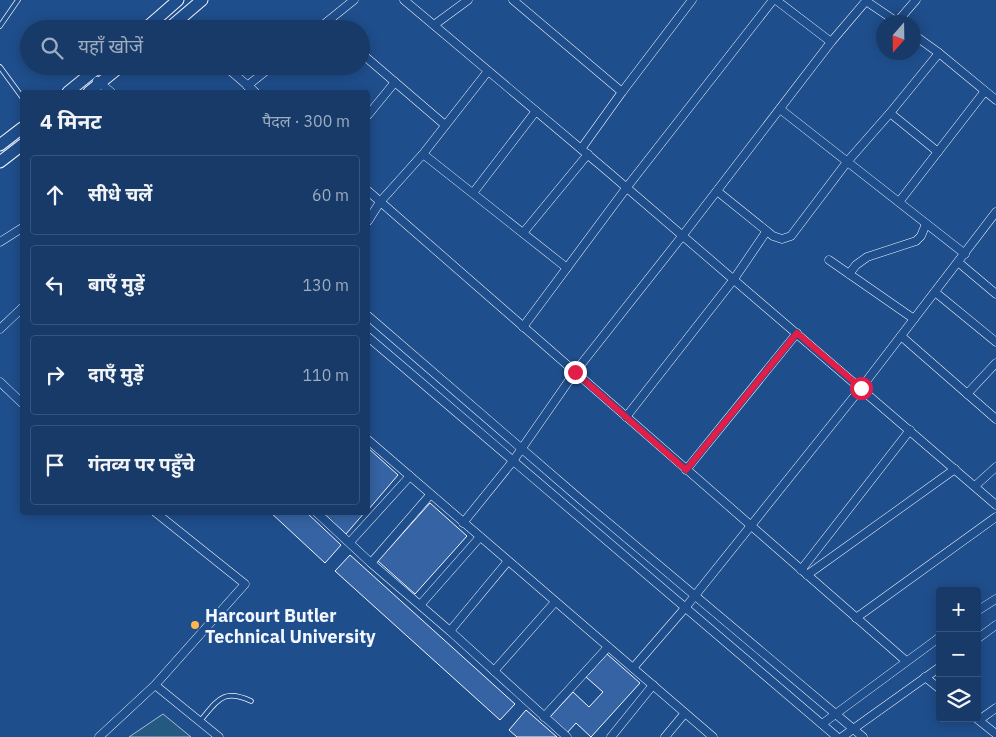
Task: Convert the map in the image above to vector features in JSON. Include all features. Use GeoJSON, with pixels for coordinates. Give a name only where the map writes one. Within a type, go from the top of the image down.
{"type":"FeatureCollection","features":[{"type":"Feature","properties":{"kind":"main road"},"geometry":{"type":"LineString","coordinates":[[155,20],[178,0]]}},
{"type":"Feature","properties":{"kind":"main road"},"geometry":{"type":"LineString","coordinates":[[181,20],[202,0]]}},
{"type":"Feature","properties":{"kind":"main road"},"geometry":{"type":"LineString","coordinates":[[75,90],[90,75]]}},
{"type":"Feature","properties":{"kind":"main road"},"geometry":{"type":"LineString","coordinates":[[91,90],[110,75]]}},
{"type":"Feature","properties":{"kind":"main road"},"geometry":{"type":"LineString","coordinates":[[0,145],[20,130]]}},
{"type":"Feature","properties":{"kind":"main road"},"geometry":{"type":"LineString","coordinates":[[0,162],[20,147]]}},
{"type":"Feature","properties":{"kind":"street"},"geometry":{"type":"LineString","coordinates":[[330,20],[354,0]]}},
{"type":"Feature","properties":{"kind":"street"},"geometry":{"type":"LineString","coordinates":[[404,0],[683,235],[996,505]]}},
{"type":"Feature","properties":{"kind":"street"},"geometry":{"type":"LineString","coordinates":[[434,25],[468,0]]}},
{"type":"Feature","properties":{"kind":"street"},"geometry":{"type":"LineString","coordinates":[[514,0],[622,92]]}},
{"type":"Feature","properties":{"kind":"street"},"geometry":{"type":"LineString","coordinates":[[523,233],[584,151],[622,92],[692,0]]}},
{"type":"Feature","properties":{"kind":"street"},"geometry":{"type":"LineString","coordinates":[[523,327],[627,188],[775,0],[832,42]]}},
{"type":"Feature","properties":{"kind":"street"},"geometry":{"type":"LineString","coordinates":[[463,523],[513,461],[575,372],[865,0],[887,15]]}},
{"type":"Feature","properties":{"kind":"street"},"geometry":{"type":"LineString","coordinates":[[903,15],[916,0]]}},
{"type":"Feature","properties":{"kind":"street"},"geometry":{"type":"LineString","coordinates":[[921,40],[990,95]]}},
{"type":"Feature","properties":{"kind":"street"},"geometry":{"type":"LineString","coordinates":[[717,191],[766,232],[782,239],[790,236],[795,232],[847,162],[890,113],[938,53]]}},
{"type":"Feature","properties":{"kind":"street"},"geometry":{"type":"LineString","coordinates":[[370,61],[445,125]]}},
{"type":"Feature","properties":{"kind":"street"},"geometry":{"type":"LineString","coordinates":[[370,217],[380,202],[423,154],[488,71]]}},
{"type":"Feature","properties":{"kind":"street"},"geometry":{"type":"LineString","coordinates":[[90,75],[109,90]]}},
{"type":"Feature","properties":{"kind":"street"},"geometry":{"type":"LineString","coordinates":[[235,75],[253,90]]}},
{"type":"Feature","properties":{"kind":"street"},"geometry":{"type":"LineString","coordinates":[[248,86],[261,75]]}},
{"type":"Feature","properties":{"kind":"street"},"geometry":{"type":"LineString","coordinates":[[370,113],[395,82]]}},
{"type":"Feature","properties":{"kind":"street"},"geometry":{"type":"LineString","coordinates":[[899,202],[938,152],[996,89]]}},
{"type":"Feature","properties":{"kind":"street"},"geometry":{"type":"LineString","coordinates":[[780,109],[964,254]]}},
{"type":"Feature","properties":{"kind":"street"},"geometry":{"type":"LineString","coordinates":[[473,193],[536,111]]}},
{"type":"Feature","properties":{"kind":"street"},"geometry":{"type":"LineString","coordinates":[[890,113],[938,152]]}},
{"type":"Feature","properties":{"kind":"street"},"geometry":{"type":"LineString","coordinates":[[423,154],[567,268]]}},
{"type":"Feature","properties":{"kind":"street"},"geometry":{"type":"LineString","coordinates":[[370,193],[906,661]]}},
{"type":"Feature","properties":{"kind":"street"},"geometry":{"type":"LineString","coordinates":[[632,668],[686,608],[861,388],[996,212]]}},
{"type":"Feature","properties":{"kind":"street"},"geometry":{"type":"LineString","coordinates":[[849,274],[856,265],[867,257],[916,240],[921,236],[926,224]]}},
{"type":"Feature","properties":{"kind":"street"},"geometry":{"type":"LineString","coordinates":[[0,242],[20,229]]}},
{"type":"Feature","properties":{"kind":"street"},"geometry":{"type":"LineString","coordinates":[[626,417],[734,279],[766,232]]}},
{"type":"Feature","properties":{"kind":"street"},"geometry":{"type":"LineString","coordinates":[[829,260],[914,319]]}},
{"type":"Feature","properties":{"kind":"street"},"geometry":{"type":"LineString","coordinates":[[958,262],[996,294]]}},
{"type":"Feature","properties":{"kind":"street"},"geometry":{"type":"LineString","coordinates":[[935,292],[996,342]]}},
{"type":"Feature","properties":{"kind":"street"},"geometry":{"type":"LineString","coordinates":[[0,329],[20,310]]}},
{"type":"Feature","properties":{"kind":"street"},"geometry":{"type":"LineString","coordinates":[[370,318],[863,737]]}},
{"type":"Feature","properties":{"kind":"street"},"geometry":{"type":"LineString","coordinates":[[686,470],[797,333]]}},
{"type":"Feature","properties":{"kind":"street"},"geometry":{"type":"LineString","coordinates":[[901,336],[996,419]]}},
{"type":"Feature","properties":{"kind":"street"},"geometry":{"type":"LineString","coordinates":[[370,339],[837,737]]}},
{"type":"Feature","properties":{"kind":"street"},"geometry":{"type":"LineString","coordinates":[[967,394],[996,363]]}},
{"type":"Feature","properties":{"kind":"street"},"geometry":{"type":"LineString","coordinates":[[0,382],[20,400]]}},
{"type":"Feature","properties":{"kind":"street"},"geometry":{"type":"LineString","coordinates":[[804,572],[910,430]]}},
{"type":"Feature","properties":{"kind":"street"},"geometry":{"type":"LineString","coordinates":[[370,442],[713,737]]}},
{"type":"Feature","properties":{"kind":"street"},"geometry":{"type":"LineString","coordinates":[[975,486],[996,467]]}},
{"type":"Feature","properties":{"kind":"street"},"geometry":{"type":"LineString","coordinates":[[804,572],[955,469]]}},
{"type":"Feature","properties":{"kind":"street"},"geometry":{"type":"LineString","coordinates":[[350,542],[410,476]]}},
{"type":"Feature","properties":{"kind":"street"},"geometry":{"type":"LineString","coordinates":[[371,563],[430,495]]}},
{"type":"Feature","properties":{"kind":"street"},"geometry":{"type":"LineString","coordinates":[[99,737],[155,685],[245,584],[159,515]]}},
{"type":"Feature","properties":{"kind":"street"},"geometry":{"type":"LineString","coordinates":[[319,515],[567,737]]}},
{"type":"Feature","properties":{"kind":"street"},"geometry":{"type":"LineString","coordinates":[[856,618],[996,517]]}},
{"type":"Feature","properties":{"kind":"street"},"geometry":{"type":"LineString","coordinates":[[420,604],[480,537]]}},
{"type":"Feature","properties":{"kind":"street"},"geometry":{"type":"LineString","coordinates":[[450,631],[508,561]]}},
{"type":"Feature","properties":{"kind":"street"},"geometry":{"type":"LineString","coordinates":[[981,609],[996,598]]}},
{"type":"Feature","properties":{"kind":"street"},"geometry":{"type":"LineString","coordinates":[[494,671],[555,602]]}},
{"type":"Feature","properties":{"kind":"street"},"geometry":{"type":"LineString","coordinates":[[981,636],[996,625]]}},
{"type":"Feature","properties":{"kind":"street"},"geometry":{"type":"LineString","coordinates":[[822,724],[936,641]]}},
{"type":"Feature","properties":{"kind":"street"},"geometry":{"type":"LineString","coordinates":[[544,717],[608,647]]}},
{"type":"Feature","properties":{"kind":"street"},"geometry":{"type":"LineString","coordinates":[[842,737],[936,670]]}},
{"type":"Feature","properties":{"kind":"street"},"geometry":{"type":"LineString","coordinates":[[925,677],[936,687]]}},
{"type":"Feature","properties":{"kind":"street"},"geometry":{"type":"LineString","coordinates":[[155,685],[220,737]]}},
{"type":"Feature","properties":{"kind":"street"},"geometry":{"type":"LineString","coordinates":[[611,737],[653,686]]}},
{"type":"Feature","properties":{"kind":"street"},"geometry":{"type":"LineString","coordinates":[[981,717],[996,708]]}},
{"type":"Feature","properties":{"kind":"street"},"geometry":{"type":"LineString","coordinates":[[665,737],[686,713]]}},
{"type":"Feature","properties":{"kind":"street"},"geometry":{"type":"LineString","coordinates":[[981,722],[996,734]]}},
{"type":"Feature","properties":{"kind":"lane"},"geometry":{"type":"LineString","coordinates":[[0,26],[18,0]]}},
{"type":"Feature","properties":{"kind":"lane"},"geometry":{"type":"LineString","coordinates":[[0,67],[20,94]]}},
{"type":"Feature","properties":{"kind":"lane"},"geometry":{"type":"LineString","coordinates":[[200,721],[216,702],[224,697],[237,695],[251,701]]}},
{"type":"Feature","properties":{"kind":"shaded area"},"geometry":{"type":"Polygon","coordinates":[[[163,714],[191,737],[129,737],[163,714]]]}},
{"type":"Feature","properties":{"kind":"building"},"geometry":{"type":"Polygon","coordinates":[[[370,450],[398,475],[370,508],[370,450]]]}},
{"type":"Feature","properties":{"kind":"building"},"geometry":{"type":"Polygon","coordinates":[[[430,503],[467,536],[415,594],[378,561],[430,503]]]}},
{"type":"Feature","properties":{"kind":"building"},"geometry":{"type":"Polygon","coordinates":[[[273,515],[309,515],[341,545],[325,563],[273,515]]]}},
{"type":"Feature","properties":{"kind":"building"},"geometry":{"type":"Polygon","coordinates":[[[325,515],[362,515],[346,534],[325,515]]]}},
{"type":"Feature","properties":{"kind":"building"},"geometry":{"type":"Polygon","coordinates":[[[350,555],[515,704],[500,720],[335,571],[350,555]]]}},
{"type":"Feature","properties":{"kind":"building"},"geometry":{"type":"Polygon","coordinates":[[[607,654],[640,683],[591,737],[576,723],[566,734],[549,718],[573,692],[589,707],[603,692],[586,677],[607,654]]]}},
{"type":"Feature","properties":{"kind":"building"},"geometry":{"type":"Polygon","coordinates":[[[526,710],[557,737],[517,737],[509,730],[526,710]]]}},
{"type":"Feature","properties":{"kind":"place","name":"Harcourt Butler Technical University"},"geometry":{"type":"Point","coordinates":[195,625]}},
{"type":"Feature","properties":{"kind":"route"},"geometry":{"type":"LineString","coordinates":[[575,372],[686,470],[797,333],[861,388]]}}]}
